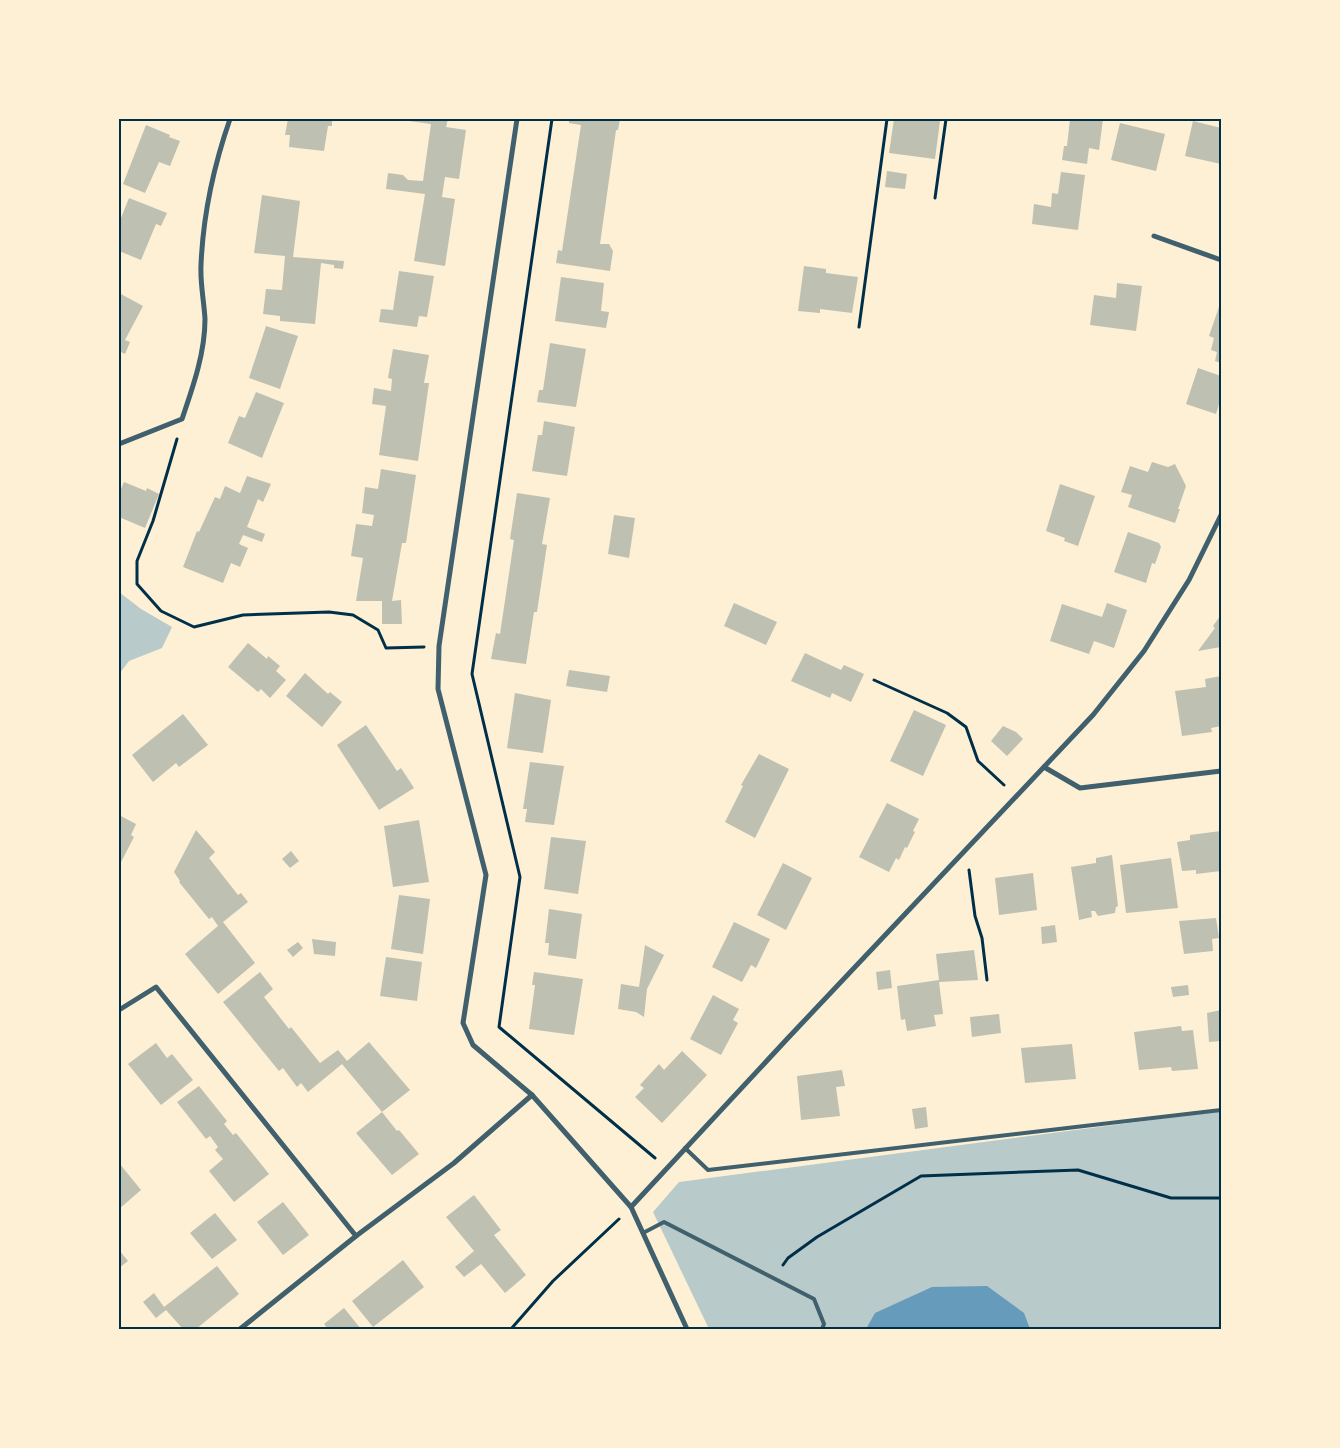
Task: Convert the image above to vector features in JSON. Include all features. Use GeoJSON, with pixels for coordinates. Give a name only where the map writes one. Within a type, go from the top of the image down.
{"type":"FeatureCollection","features":[{"type":"Feature","properties":{"kind":"street"},"geometry":{"type":"LineString","coordinates":[[119,444],[182,419],[199,370],[205,320],[200,266],[207,209],[221,146],[230,119]]}},
{"type":"Feature","properties":{"kind":"street"},"geometry":{"type":"LineString","coordinates":[[517,119],[439,646],[438,689],[486,874],[463,1023],[473,1045],[532,1095],[631,1207],[688,1329]]}},
{"type":"Feature","properties":{"kind":"street"},"geometry":{"type":"LineString","coordinates":[[1154,236],[1221,260]]}},
{"type":"Feature","properties":{"kind":"street"},"geometry":{"type":"LineString","coordinates":[[631,1207],[1093,715],[1144,651],[1189,580],[1221,515]]}},
{"type":"Feature","properties":{"kind":"street"},"geometry":{"type":"LineString","coordinates":[[1044,767],[1080,788],[1221,771]]}},
{"type":"Feature","properties":{"kind":"street"},"geometry":{"type":"LineString","coordinates":[[119,1010],[156,987],[356,1236]]}},
{"type":"Feature","properties":{"kind":"street"},"geometry":{"type":"LineString","coordinates":[[240,1329],[356,1236],[454,1163],[532,1095]]}},
{"type":"Feature","properties":{"kind":"lane"},"geometry":{"type":"LineString","coordinates":[[685,1148],[708,1170],[1221,1110]]}},
{"type":"Feature","properties":{"kind":"lane"},"geometry":{"type":"LineString","coordinates":[[643,1233],[664,1222],[814,1299],[824,1324],[822,1329]]}},
{"type":"Feature","properties":{"kind":"path"},"geometry":{"type":"LineString","coordinates":[[552,119],[472,674],[520,877],[499,1027],[667,1167]]}},
{"type":"Feature","properties":{"kind":"path"},"geometry":{"type":"LineString","coordinates":[[859,327],[887,119]]}},
{"type":"Feature","properties":{"kind":"path"},"geometry":{"type":"LineString","coordinates":[[935,198],[946,119]]}},
{"type":"Feature","properties":{"kind":"path"},"geometry":{"type":"LineString","coordinates":[[182,419],[153,522],[137,561],[137,584],[161,611],[194,627],[243,615],[329,612],[353,615],[378,630],[386,648],[439,646]]}},
{"type":"Feature","properties":{"kind":"path"},"geometry":{"type":"LineString","coordinates":[[874,680],[947,713],[966,727],[978,761],[1005,785]]}},
{"type":"Feature","properties":{"kind":"path"},"geometry":{"type":"LineString","coordinates":[[967,849],[975,916],[982,938],[987,980]]}},
{"type":"Feature","properties":{"kind":"path"},"geometry":{"type":"LineString","coordinates":[[773,1278],[788,1258],[817,1237],[921,1176],[1078,1170],[1171,1198],[1221,1198]]}},
{"type":"Feature","properties":{"kind":"path"},"geometry":{"type":"LineString","coordinates":[[511,1329],[553,1281],[631,1207]]}},
{"type":"Feature","properties":{"kind":"shaded area"},"geometry":{"type":"Polygon","coordinates":[[[119,592],[141,609],[172,627],[162,648],[129,661],[119,674],[119,592]]]}},
{"type":"Feature","properties":{"kind":"shaded area"},"geometry":{"type":"Polygon","coordinates":[[[1221,1111],[1221,1329],[709,1329],[653,1212],[679,1182],[1221,1111]]]}},
{"type":"Feature","properties":{"kind":"water"},"geometry":{"type":"Polygon","coordinates":[[[987,1286],[1024,1313],[1030,1329],[866,1329],[875,1313],[932,1287],[987,1286]]]}},
{"type":"Feature","properties":{"kind":"building"},"geometry":{"type":"Polygon","coordinates":[[[288,119],[332,119],[332,126],[328,126],[324,151],[289,147],[290,135],[285,135],[288,119]]]}},
{"type":"Feature","properties":{"kind":"building"},"geometry":{"type":"Polygon","coordinates":[[[409,119],[448,119],[446,127],[466,130],[459,179],[445,177],[442,197],[455,199],[445,266],[414,261],[425,194],[386,189],[388,173],[403,175],[408,180],[423,181],[431,124],[409,121],[409,119]]]}},
{"type":"Feature","properties":{"kind":"building"},"geometry":{"type":"Polygon","coordinates":[[[569,119],[620,119],[618,130],[616,130],[600,244],[609,244],[613,251],[610,271],[556,263],[558,250],[562,251],[581,125],[569,123],[569,119]]]}},
{"type":"Feature","properties":{"kind":"building"},"geometry":{"type":"Polygon","coordinates":[[[894,119],[940,121],[935,159],[889,153],[894,119]]]}},
{"type":"Feature","properties":{"kind":"building"},"geometry":{"type":"Polygon","coordinates":[[[1070,119],[1103,119],[1099,150],[1089,148],[1087,164],[1062,160],[1064,146],[1067,146],[1070,119]]]}},
{"type":"Feature","properties":{"kind":"building"},"geometry":{"type":"Polygon","coordinates":[[[1193,121],[1221,128],[1221,164],[1185,156],[1193,121]]]}},
{"type":"Feature","properties":{"kind":"building"},"geometry":{"type":"Polygon","coordinates":[[[1120,123],[1165,134],[1156,171],[1111,160],[1120,123]]]}},
{"type":"Feature","properties":{"kind":"building"},"geometry":{"type":"Polygon","coordinates":[[[146,125],[180,141],[170,166],[159,162],[145,193],[123,184],[146,125]]]}},
{"type":"Feature","properties":{"kind":"building"},"geometry":{"type":"Polygon","coordinates":[[[887,171],[907,174],[905,189],[885,187],[887,171]]]}},
{"type":"Feature","properties":{"kind":"building"},"geometry":{"type":"Polygon","coordinates":[[[1061,172],[1085,175],[1078,230],[1032,224],[1034,204],[1051,207],[1052,193],[1058,194],[1061,172]]]}},
{"type":"Feature","properties":{"kind":"building"},"geometry":{"type":"Polygon","coordinates":[[[262,195],[300,201],[293,257],[344,261],[343,269],[321,263],[315,324],[280,321],[280,316],[263,314],[266,289],[282,290],[285,256],[254,253],[262,195]]]}},
{"type":"Feature","properties":{"kind":"building"},"geometry":{"type":"Polygon","coordinates":[[[129,198],[167,213],[161,226],[156,224],[141,260],[119,251],[119,223],[129,198]]]}},
{"type":"Feature","properties":{"kind":"building"},"geometry":{"type":"Polygon","coordinates":[[[804,266],[826,269],[826,273],[858,277],[852,313],[820,309],[820,313],[798,311],[804,266]]]}},
{"type":"Feature","properties":{"kind":"building"},"geometry":{"type":"Polygon","coordinates":[[[399,271],[434,276],[427,317],[419,316],[417,327],[379,322],[381,309],[393,310],[399,271]]]}},
{"type":"Feature","properties":{"kind":"building"},"geometry":{"type":"Polygon","coordinates":[[[561,277],[604,283],[601,311],[609,312],[606,328],[555,321],[561,277]]]}},
{"type":"Feature","properties":{"kind":"building"},"geometry":{"type":"Polygon","coordinates":[[[1117,283],[1142,286],[1136,331],[1090,325],[1094,295],[1116,298],[1117,283]]]}},
{"type":"Feature","properties":{"kind":"building"},"geometry":{"type":"Polygon","coordinates":[[[119,293],[143,306],[125,340],[130,342],[125,354],[119,351],[119,293]]]}},
{"type":"Feature","properties":{"kind":"building"},"geometry":{"type":"Polygon","coordinates":[[[1221,301],[1221,363],[1215,361],[1217,352],[1211,350],[1214,338],[1209,336],[1221,301]]]}},
{"type":"Feature","properties":{"kind":"building"},"geometry":{"type":"Polygon","coordinates":[[[266,326],[298,336],[280,389],[249,378],[266,326]]]}},
{"type":"Feature","properties":{"kind":"building"},"geometry":{"type":"Polygon","coordinates":[[[550,343],[586,349],[576,407],[537,402],[539,390],[543,390],[550,343]]]}},
{"type":"Feature","properties":{"kind":"building"},"geometry":{"type":"Polygon","coordinates":[[[393,349],[429,355],[424,383],[429,383],[418,461],[379,455],[386,406],[372,404],[374,388],[391,391],[392,379],[388,378],[393,349]]]}},
{"type":"Feature","properties":{"kind":"building"},"geometry":{"type":"Polygon","coordinates":[[[1198,368],[1221,376],[1221,398],[1216,414],[1186,404],[1198,368]]]}},
{"type":"Feature","properties":{"kind":"building"},"geometry":{"type":"Polygon","coordinates":[[[256,392],[284,403],[262,458],[228,443],[239,416],[245,418],[256,392]]]}},
{"type":"Feature","properties":{"kind":"building"},"geometry":{"type":"Polygon","coordinates":[[[544,421],[575,427],[567,476],[532,471],[538,435],[542,435],[544,421]]]}},
{"type":"Feature","properties":{"kind":"building"},"geometry":{"type":"Polygon","coordinates":[[[1152,462],[1168,467],[1175,464],[1186,486],[1175,523],[1128,507],[1132,495],[1121,492],[1130,466],[1148,472],[1152,462]]]}},
{"type":"Feature","properties":{"kind":"building"},"geometry":{"type":"Polygon","coordinates":[[[381,469],[416,475],[406,543],[402,543],[392,601],[401,600],[402,624],[382,624],[382,601],[356,601],[363,558],[351,556],[356,524],[372,526],[374,515],[362,513],[365,487],[378,489],[381,469]]]}},
{"type":"Feature","properties":{"kind":"building"},"geometry":{"type":"Polygon","coordinates":[[[247,476],[271,484],[263,502],[258,499],[247,527],[265,534],[262,542],[243,535],[239,544],[248,548],[240,567],[231,563],[223,583],[183,567],[197,531],[199,532],[215,497],[220,499],[225,486],[240,493],[247,476]]]}},
{"type":"Feature","properties":{"kind":"building"},"geometry":{"type":"Polygon","coordinates":[[[124,482],[146,491],[147,488],[159,494],[145,528],[119,517],[119,493],[124,482]]]}},
{"type":"Feature","properties":{"kind":"building"},"geometry":{"type":"Polygon","coordinates":[[[1060,484],[1095,496],[1078,546],[1064,541],[1065,538],[1046,531],[1060,484]]]}},
{"type":"Feature","properties":{"kind":"building"},"geometry":{"type":"Polygon","coordinates":[[[517,493],[550,498],[542,544],[547,545],[537,612],[534,612],[526,664],[491,659],[496,633],[500,634],[514,540],[510,539],[517,493]]]}},
{"type":"Feature","properties":{"kind":"building"},"geometry":{"type":"Polygon","coordinates":[[[614,515],[635,518],[629,558],[608,554],[614,515]]]}},
{"type":"Feature","properties":{"kind":"building"},"geometry":{"type":"Polygon","coordinates":[[[1128,532],[1159,543],[1161,547],[1155,564],[1152,563],[1146,583],[1114,572],[1128,532]]]}},
{"type":"Feature","properties":{"kind":"building"},"geometry":{"type":"Polygon","coordinates":[[[734,603],[777,622],[766,645],[724,626],[734,603]]]}},
{"type":"Feature","properties":{"kind":"building"},"geometry":{"type":"Polygon","coordinates":[[[1107,603],[1127,610],[1114,648],[1094,641],[1089,654],[1050,641],[1062,604],[1102,617],[1107,603]]]}},
{"type":"Feature","properties":{"kind":"building"},"geometry":{"type":"Polygon","coordinates":[[[1221,615],[1221,647],[1198,651],[1215,628],[1213,626],[1221,615]]]}},
{"type":"Feature","properties":{"kind":"building"},"geometry":{"type":"Polygon","coordinates":[[[248,643],[267,659],[268,656],[280,666],[276,671],[286,680],[270,698],[261,689],[258,692],[228,667],[248,643]]]}},
{"type":"Feature","properties":{"kind":"building"},"geometry":{"type":"Polygon","coordinates":[[[805,653],[841,670],[844,665],[864,674],[851,702],[832,693],[830,698],[791,681],[805,653]]]}},
{"type":"Feature","properties":{"kind":"building"},"geometry":{"type":"Polygon","coordinates":[[[569,670],[610,676],[607,692],[566,686],[569,670]]]}},
{"type":"Feature","properties":{"kind":"building"},"geometry":{"type":"Polygon","coordinates":[[[305,673],[328,694],[330,692],[342,702],[322,727],[286,696],[305,673]]]}},
{"type":"Feature","properties":{"kind":"building"},"geometry":{"type":"Polygon","coordinates":[[[1221,676],[1221,726],[1211,728],[1212,732],[1182,736],[1175,691],[1206,687],[1205,679],[1221,676]]]}},
{"type":"Feature","properties":{"kind":"building"},"geometry":{"type":"Polygon","coordinates":[[[515,693],[551,700],[543,753],[507,748],[515,693]]]}},
{"type":"Feature","properties":{"kind":"building"},"geometry":{"type":"Polygon","coordinates":[[[914,710],[946,725],[923,776],[890,761],[914,710]]]}},
{"type":"Feature","properties":{"kind":"building"},"geometry":{"type":"Polygon","coordinates":[[[183,714],[208,745],[179,767],[176,763],[153,782],[132,755],[183,714]]]}},
{"type":"Feature","properties":{"kind":"building"},"geometry":{"type":"Polygon","coordinates":[[[366,725],[397,771],[401,768],[414,788],[379,810],[337,745],[366,725]]]}},
{"type":"Feature","properties":{"kind":"building"},"geometry":{"type":"Polygon","coordinates":[[[1003,726],[1016,732],[1023,739],[1007,756],[991,741],[1003,726]]]}},
{"type":"Feature","properties":{"kind":"building"},"geometry":{"type":"Polygon","coordinates":[[[759,754],[789,769],[755,838],[725,822],[743,786],[741,785],[759,754]]]}},
{"type":"Feature","properties":{"kind":"building"},"geometry":{"type":"Polygon","coordinates":[[[530,762],[564,766],[554,825],[525,822],[527,809],[523,809],[530,762]]]}},
{"type":"Feature","properties":{"kind":"building"},"geometry":{"type":"Polygon","coordinates":[[[887,803],[919,819],[907,848],[905,847],[899,860],[896,858],[889,872],[859,857],[887,803]]]}},
{"type":"Feature","properties":{"kind":"building"},"geometry":{"type":"Polygon","coordinates":[[[119,815],[136,824],[131,835],[134,837],[119,866],[119,815]]]}},
{"type":"Feature","properties":{"kind":"building"},"geometry":{"type":"Polygon","coordinates":[[[419,820],[429,882],[393,887],[384,826],[419,820]]]}},
{"type":"Feature","properties":{"kind":"building"},"geometry":{"type":"Polygon","coordinates":[[[196,830],[215,852],[209,858],[238,895],[241,893],[248,902],[223,922],[255,963],[218,994],[185,954],[218,926],[212,917],[209,919],[179,882],[174,872],[196,830]]]}},
{"type":"Feature","properties":{"kind":"building"},"geometry":{"type":"Polygon","coordinates":[[[1221,831],[1221,871],[1196,874],[1196,870],[1182,871],[1177,842],[1190,840],[1190,835],[1221,831]]]}},
{"type":"Feature","properties":{"kind":"building"},"geometry":{"type":"Polygon","coordinates":[[[551,837],[586,841],[578,894],[544,889],[551,837]]]}},
{"type":"Feature","properties":{"kind":"building"},"geometry":{"type":"Polygon","coordinates":[[[291,851],[299,861],[290,868],[282,859],[291,851]]]}},
{"type":"Feature","properties":{"kind":"building"},"geometry":{"type":"Polygon","coordinates":[[[1112,855],[1118,906],[1115,913],[1098,916],[1095,911],[1091,911],[1092,917],[1079,920],[1071,867],[1096,863],[1096,858],[1112,855]]]}},
{"type":"Feature","properties":{"kind":"building"},"geometry":{"type":"Polygon","coordinates":[[[1171,858],[1178,908],[1126,913],[1120,865],[1171,858]]]}},
{"type":"Feature","properties":{"kind":"building"},"geometry":{"type":"Polygon","coordinates":[[[783,863],[812,878],[786,930],[757,915],[783,863]]]}},
{"type":"Feature","properties":{"kind":"building"},"geometry":{"type":"Polygon","coordinates":[[[1033,873],[1037,910],[999,915],[995,878],[1033,873]]]}},
{"type":"Feature","properties":{"kind":"building"},"geometry":{"type":"Polygon","coordinates":[[[399,895],[430,899],[423,954],[391,949],[399,895]]]}},
{"type":"Feature","properties":{"kind":"building"},"geometry":{"type":"Polygon","coordinates":[[[549,909],[582,914],[576,959],[548,955],[549,943],[545,943],[549,909]]]}},
{"type":"Feature","properties":{"kind":"building"},"geometry":{"type":"Polygon","coordinates":[[[1216,918],[1219,938],[1212,939],[1213,951],[1184,954],[1179,921],[1216,918]]]}},
{"type":"Feature","properties":{"kind":"building"},"geometry":{"type":"Polygon","coordinates":[[[734,922],[770,939],[756,968],[751,965],[742,982],[712,967],[734,922]]]}},
{"type":"Feature","properties":{"kind":"building"},"geometry":{"type":"Polygon","coordinates":[[[1055,925],[1057,942],[1042,944],[1041,927],[1055,925]]]}},
{"type":"Feature","properties":{"kind":"building"},"geometry":{"type":"Polygon","coordinates":[[[312,939],[336,942],[335,956],[314,954],[312,939]]]}},
{"type":"Feature","properties":{"kind":"building"},"geometry":{"type":"Polygon","coordinates":[[[298,942],[303,948],[293,957],[287,950],[298,942]]]}},
{"type":"Feature","properties":{"kind":"building"},"geometry":{"type":"Polygon","coordinates":[[[645,945],[664,955],[647,989],[644,1017],[636,1012],[618,1009],[621,984],[639,987],[645,945]]]}},
{"type":"Feature","properties":{"kind":"building"},"geometry":{"type":"Polygon","coordinates":[[[974,950],[978,980],[939,982],[943,1014],[934,1015],[936,1026],[907,1031],[905,1019],[901,1020],[897,986],[939,980],[936,954],[974,950]]]}},
{"type":"Feature","properties":{"kind":"building"},"geometry":{"type":"Polygon","coordinates":[[[386,957],[422,962],[417,1001],[380,996],[386,957]]]}},
{"type":"Feature","properties":{"kind":"building"},"geometry":{"type":"Polygon","coordinates":[[[890,970],[892,988],[878,990],[876,972],[890,970]]]}},
{"type":"Feature","properties":{"kind":"building"},"geometry":{"type":"Polygon","coordinates":[[[260,972],[273,989],[264,997],[289,1029],[291,1027],[320,1063],[338,1050],[347,1061],[369,1042],[410,1090],[382,1112],[342,1064],[308,1092],[301,1083],[297,1087],[283,1068],[279,1071],[223,1002],[260,972]]]}},
{"type":"Feature","properties":{"kind":"building"},"geometry":{"type":"Polygon","coordinates":[[[534,972],[583,979],[574,1035],[529,1029],[535,985],[532,985],[534,972]]]}},
{"type":"Feature","properties":{"kind":"building"},"geometry":{"type":"Polygon","coordinates":[[[1188,985],[1189,995],[1173,997],[1171,987],[1188,985]]]}},
{"type":"Feature","properties":{"kind":"building"},"geometry":{"type":"Polygon","coordinates":[[[713,995],[739,1009],[733,1020],[738,1023],[721,1055],[690,1039],[713,995]]]}},
{"type":"Feature","properties":{"kind":"building"},"geometry":{"type":"Polygon","coordinates":[[[1221,1010],[1221,1041],[1209,1042],[1207,1013],[1221,1010]]]}},
{"type":"Feature","properties":{"kind":"building"},"geometry":{"type":"Polygon","coordinates":[[[999,1014],[1001,1033],[972,1037],[970,1017],[999,1014]]]}},
{"type":"Feature","properties":{"kind":"building"},"geometry":{"type":"Polygon","coordinates":[[[1181,1026],[1182,1031],[1193,1030],[1198,1069],[1172,1071],[1171,1067],[1139,1070],[1134,1032],[1181,1026]]]}},
{"type":"Feature","properties":{"kind":"building"},"geometry":{"type":"Polygon","coordinates":[[[156,1043],[167,1058],[172,1054],[193,1080],[161,1105],[128,1064],[156,1043]]]}},
{"type":"Feature","properties":{"kind":"building"},"geometry":{"type":"Polygon","coordinates":[[[1072,1044],[1076,1079],[1025,1083],[1021,1048],[1072,1044]]]}},
{"type":"Feature","properties":{"kind":"building"},"geometry":{"type":"Polygon","coordinates":[[[682,1051],[707,1075],[662,1123],[635,1097],[644,1088],[640,1085],[659,1064],[664,1070],[682,1051]]]}},
{"type":"Feature","properties":{"kind":"building"},"geometry":{"type":"Polygon","coordinates":[[[842,1070],[845,1086],[836,1087],[840,1116],[801,1120],[797,1076],[842,1070]]]}},
{"type":"Feature","properties":{"kind":"building"},"geometry":{"type":"Polygon","coordinates":[[[199,1086],[227,1121],[224,1124],[233,1135],[236,1133],[269,1174],[234,1202],[209,1171],[223,1159],[215,1150],[218,1147],[210,1136],[206,1139],[177,1102],[199,1086]]]}},
{"type":"Feature","properties":{"kind":"building"},"geometry":{"type":"Polygon","coordinates":[[[926,1107],[928,1127],[915,1129],[912,1109],[926,1107]]]}},
{"type":"Feature","properties":{"kind":"building"},"geometry":{"type":"Polygon","coordinates":[[[382,1112],[419,1154],[392,1175],[356,1133],[382,1112]]]}},
{"type":"Feature","properties":{"kind":"building"},"geometry":{"type":"Polygon","coordinates":[[[119,1163],[141,1190],[119,1209],[119,1163]]]}},
{"type":"Feature","properties":{"kind":"building"},"geometry":{"type":"Polygon","coordinates":[[[474,1195],[501,1230],[494,1235],[526,1275],[505,1293],[481,1264],[464,1277],[455,1267],[474,1251],[446,1217],[474,1195]]]}},
{"type":"Feature","properties":{"kind":"building"},"geometry":{"type":"Polygon","coordinates":[[[283,1202],[309,1235],[283,1255],[257,1222],[283,1202]]]}},
{"type":"Feature","properties":{"kind":"building"},"geometry":{"type":"Polygon","coordinates":[[[215,1213],[237,1240],[212,1259],[190,1233],[215,1213]]]}},
{"type":"Feature","properties":{"kind":"building"},"geometry":{"type":"Polygon","coordinates":[[[119,1250],[128,1261],[119,1268],[119,1250]]]}},
{"type":"Feature","properties":{"kind":"building"},"geometry":{"type":"Polygon","coordinates":[[[403,1260],[424,1287],[373,1327],[352,1301],[403,1260]]]}},
{"type":"Feature","properties":{"kind":"building"},"geometry":{"type":"Polygon","coordinates":[[[217,1266],[239,1294],[196,1329],[183,1329],[166,1310],[156,1318],[143,1302],[154,1293],[164,1307],[217,1266]]]}},
{"type":"Feature","properties":{"kind":"building"},"geometry":{"type":"Polygon","coordinates":[[[344,1308],[361,1329],[328,1329],[324,1324],[344,1308]]]}}]}
